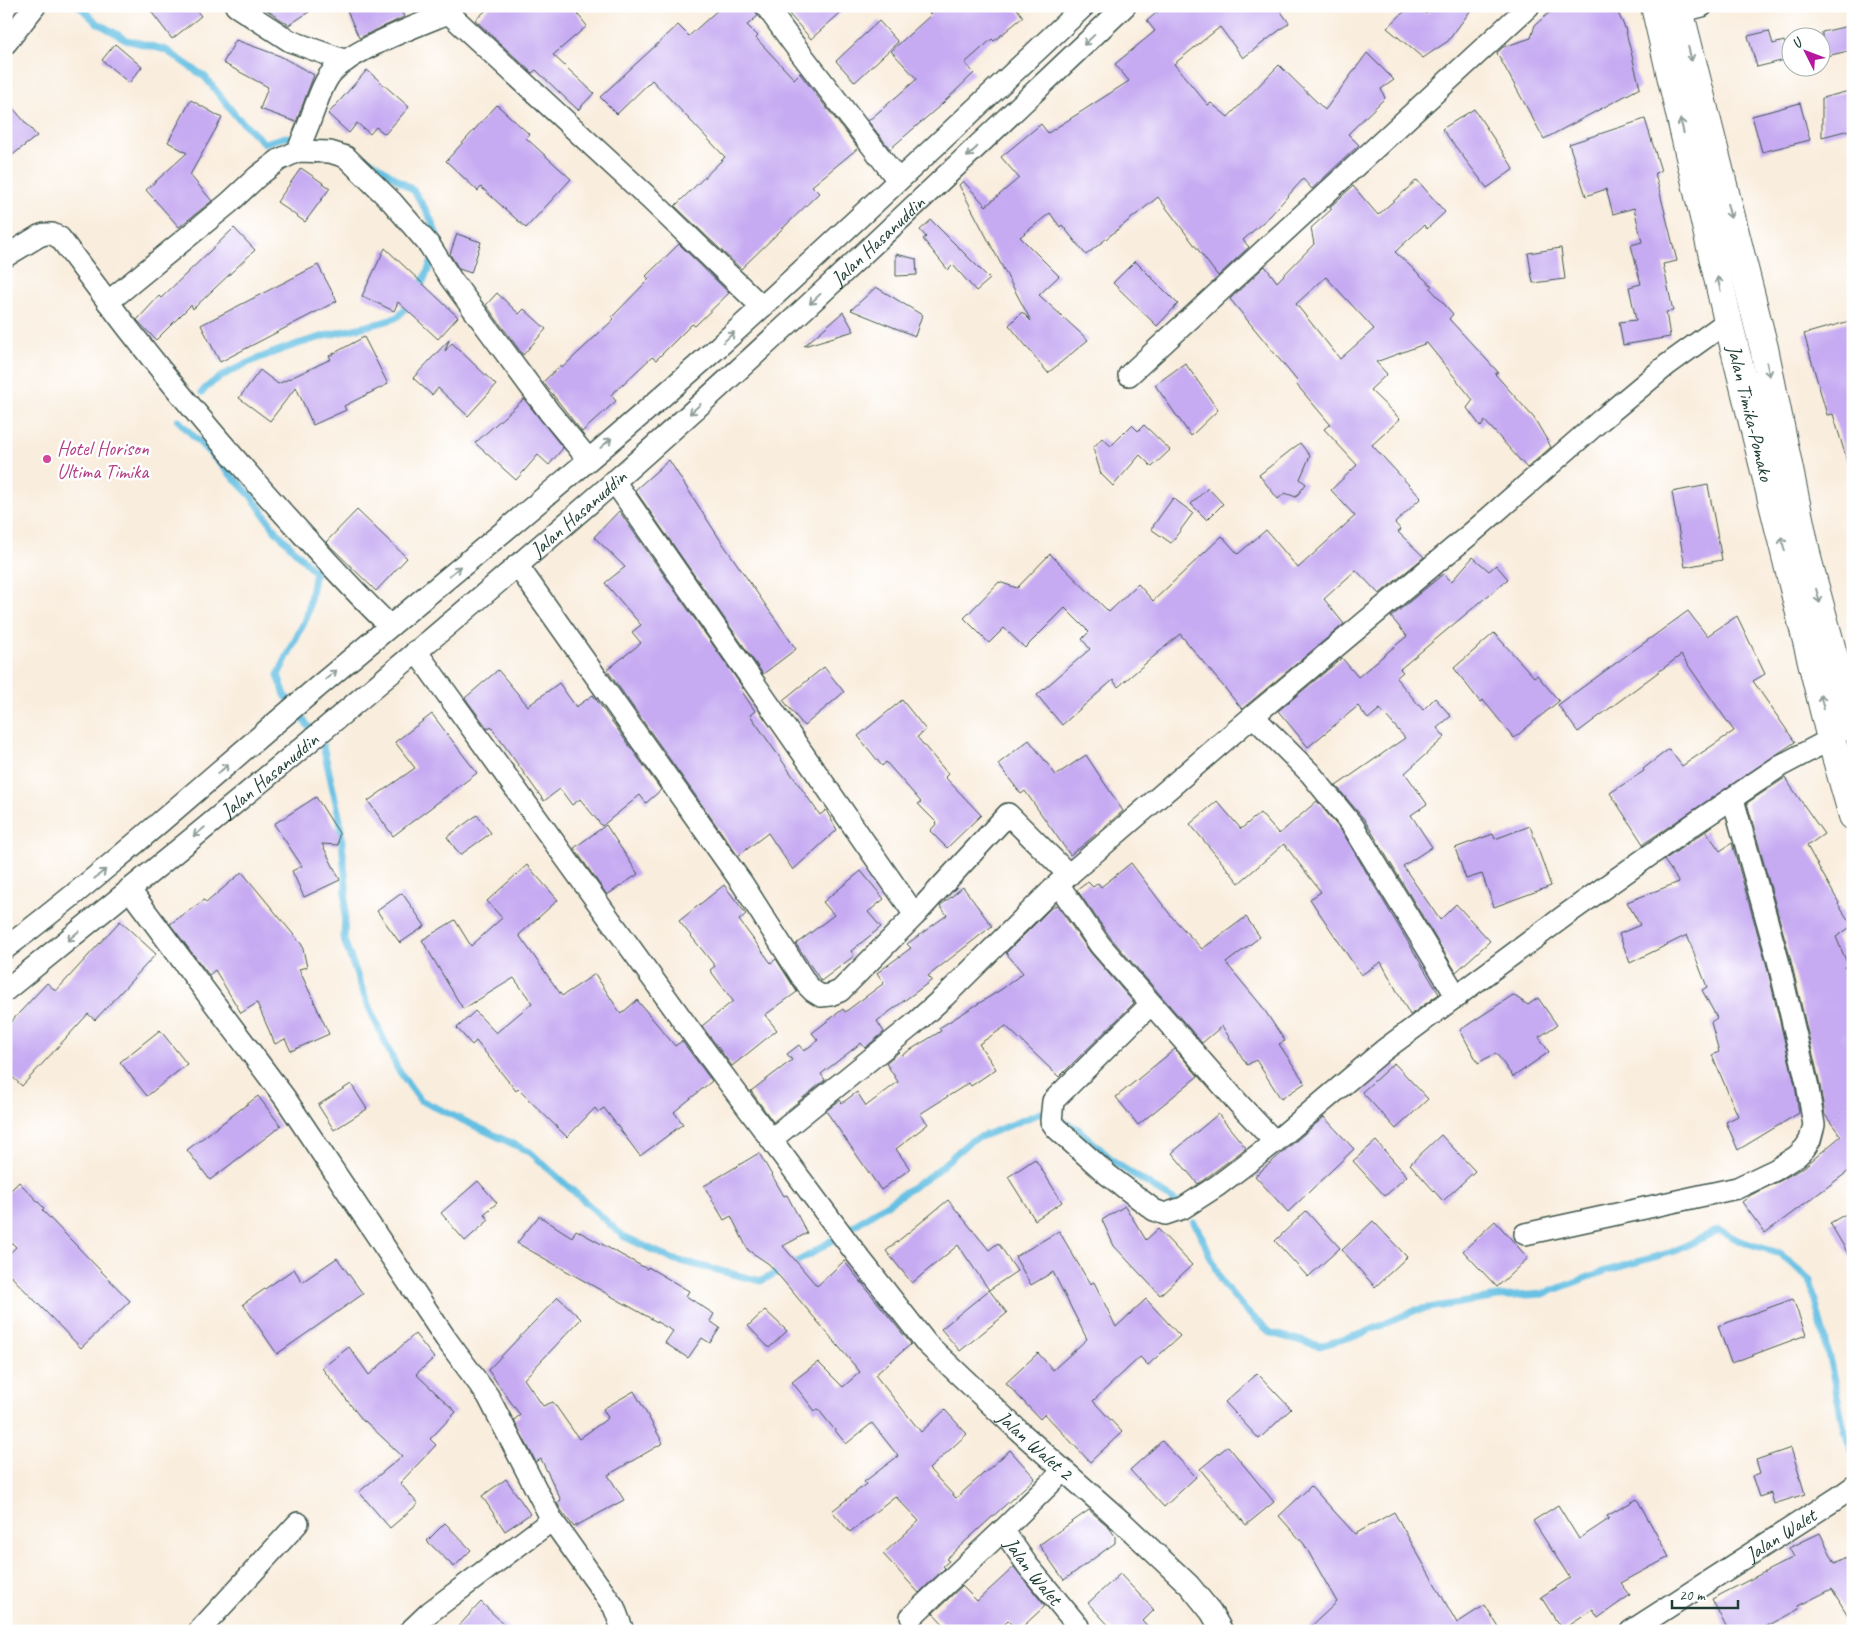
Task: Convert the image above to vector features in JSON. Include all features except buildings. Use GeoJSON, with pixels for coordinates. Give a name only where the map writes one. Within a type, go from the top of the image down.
{"type":"FeatureCollection","features":[{"type":"Feature","properties":{"kind":"highway","name":"Jalan Timika-Pomako"},"geometry":{"type":"LineString","coordinates":[[1679,8],[1728,321],[1842,734]]}},
{"type":"Feature","properties":{"kind":"highway","name":"Jalan Timika-Pomako"},"geometry":{"type":"LineString","coordinates":[[1679,8],[1764,348],[1842,734],[1853,816]]}},
{"type":"Feature","properties":{"kind":"street"},"geometry":{"type":"LineString","coordinates":[[6,43],[35,6]]}},
{"type":"Feature","properties":{"kind":"street"},"geometry":{"type":"LineString","coordinates":[[236,6],[290,41],[346,61]]}},
{"type":"Feature","properties":{"kind":"street"},"geometry":{"type":"LineString","coordinates":[[766,6],[898,180]]}},
{"type":"Feature","properties":{"kind":"street","name":"Jalan Hasanuddin"},"geometry":{"type":"LineString","coordinates":[[6,948],[134,846],[288,712],[714,351],[1084,6]]}},
{"type":"Feature","properties":{"kind":"street","name":"Jalan Hasanuddin"},"geometry":{"type":"LineString","coordinates":[[6,990],[312,741],[614,481],[923,199],[1125,6]]}},
{"type":"Feature","properties":{"kind":"street"},"geometry":{"type":"LineString","coordinates":[[1129,375],[1529,6]]}},
{"type":"Feature","properties":{"kind":"street"},"geometry":{"type":"LineString","coordinates":[[298,150],[318,96],[330,75],[346,61],[444,9],[650,199],[762,307]]}},
{"type":"Feature","properties":{"kind":"street"},"geometry":{"type":"LineString","coordinates":[[108,302],[279,160],[298,150],[330,152],[346,157],[392,202],[430,246],[451,279],[550,412],[588,459]]}},
{"type":"Feature","properties":{"kind":"street"},"geometry":{"type":"LineString","coordinates":[[6,256],[45,234],[52,234],[60,238],[136,339],[227,450],[346,583],[390,626]]}},
{"type":"Feature","properties":{"kind":"street"},"geometry":{"type":"LineString","coordinates":[[772,1139],[914,1024],[1063,879],[1253,716],[1474,531],[1667,365],[1728,321]]}},
{"type":"Feature","properties":{"kind":"street"},"geometry":{"type":"LineString","coordinates":[[614,481],[915,915]]}},
{"type":"Feature","properties":{"kind":"street"},"geometry":{"type":"LineString","coordinates":[[517,565],[742,883],[798,974],[813,991],[821,996],[840,991],[915,915],[1008,814],[1063,879],[1100,945],[1275,1142]]}},
{"type":"Feature","properties":{"kind":"street","name":"Jalan Walet 2"},"geometry":{"type":"LineString","coordinates":[[416,651],[697,1040],[854,1251],[927,1344],[1189,1585],[1211,1612],[1222,1631]]}},
{"type":"Feature","properties":{"kind":"street"},"geometry":{"type":"LineString","coordinates":[[1253,716],[1310,772],[1353,826],[1457,997]]}},
{"type":"Feature","properties":{"kind":"street"},"geometry":{"type":"LineString","coordinates":[[1151,1004],[1052,1111],[1056,1128],[1108,1175],[1143,1203],[1165,1214],[1192,1203],[1217,1186],[1275,1142],[1384,1050],[1567,914],[1691,826],[1780,766],[1842,734]]}},
{"type":"Feature","properties":{"kind":"street"},"geometry":{"type":"LineString","coordinates":[[1525,1234],[1738,1188],[1775,1170],[1797,1156],[1810,1140],[1814,1126],[1807,1082],[1778,960],[1733,799]]}},
{"type":"Feature","properties":{"kind":"street"},"geometry":{"type":"LineString","coordinates":[[129,889],[285,1098],[446,1339],[488,1396],[552,1520],[614,1607],[623,1631]]}},
{"type":"Feature","properties":{"kind":"street","name":"Jalan Walet"},"geometry":{"type":"LineString","coordinates":[[1063,1471],[1003,1530],[1028,1566],[1078,1626],[1079,1631]]}},
{"type":"Feature","properties":{"kind":"street","name":"Jalan Walet"},"geometry":{"type":"LineString","coordinates":[[1644,1627],[1853,1486]]}},
{"type":"Feature","properties":{"kind":"street"},"geometry":{"type":"LineString","coordinates":[[410,1631],[430,1612],[552,1520]]}},
{"type":"Feature","properties":{"kind":"street"},"geometry":{"type":"LineString","coordinates":[[199,1631],[298,1523]]}},
{"type":"Feature","properties":{"kind":"street"},"geometry":{"type":"LineString","coordinates":[[911,1617],[1003,1530]]}},
{"type":"Feature","properties":{"kind":"waterway"},"geometry":{"type":"LineString","coordinates":[[79,6],[96,22],[127,40],[166,50],[205,77],[236,116],[264,143],[285,137],[333,142],[342,146]]}},
{"type":"Feature","properties":{"kind":"waterway"},"geometry":{"type":"LineString","coordinates":[[351,151],[374,163],[414,191],[429,215],[440,243],[437,249]]}},
{"type":"Feature","properties":{"kind":"waterway"},"geometry":{"type":"LineString","coordinates":[[419,290],[433,259]]}},
{"type":"Feature","properties":{"kind":"waterway"},"geometry":{"type":"LineString","coordinates":[[202,392],[230,372],[271,353],[314,339],[394,319],[401,314],[409,302]]}},
{"type":"Feature","properties":{"kind":"waterway"},"geometry":{"type":"LineString","coordinates":[[178,420],[252,497],[275,530],[315,572],[307,616],[278,675],[285,695],[323,746],[340,820],[346,886],[344,940],[369,1007],[397,1068],[420,1100],[530,1152],[623,1236],[672,1259],[761,1281],[811,1254],[934,1173],[970,1141],[1043,1112],[1048,1115]]}},
{"type":"Feature","properties":{"kind":"waterway"},"geometry":{"type":"LineString","coordinates":[[1060,1120],[1078,1129],[1117,1164],[1178,1203]]}},
{"type":"Feature","properties":{"kind":"waterway"},"geometry":{"type":"LineString","coordinates":[[1194,1223],[1199,1230],[1221,1281],[1246,1311],[1271,1333],[1320,1346],[1364,1333],[1416,1310],[1498,1297],[1543,1294],[1605,1271],[1672,1252],[1719,1230],[1740,1241],[1779,1253],[1810,1280],[1845,1434],[1853,1453]]}},
{"type":"Feature","properties":{"kind":"place","name":"Hotel Horison Ultima Timika"},"geometry":{"type":"Point","coordinates":[47,459]}}]}
